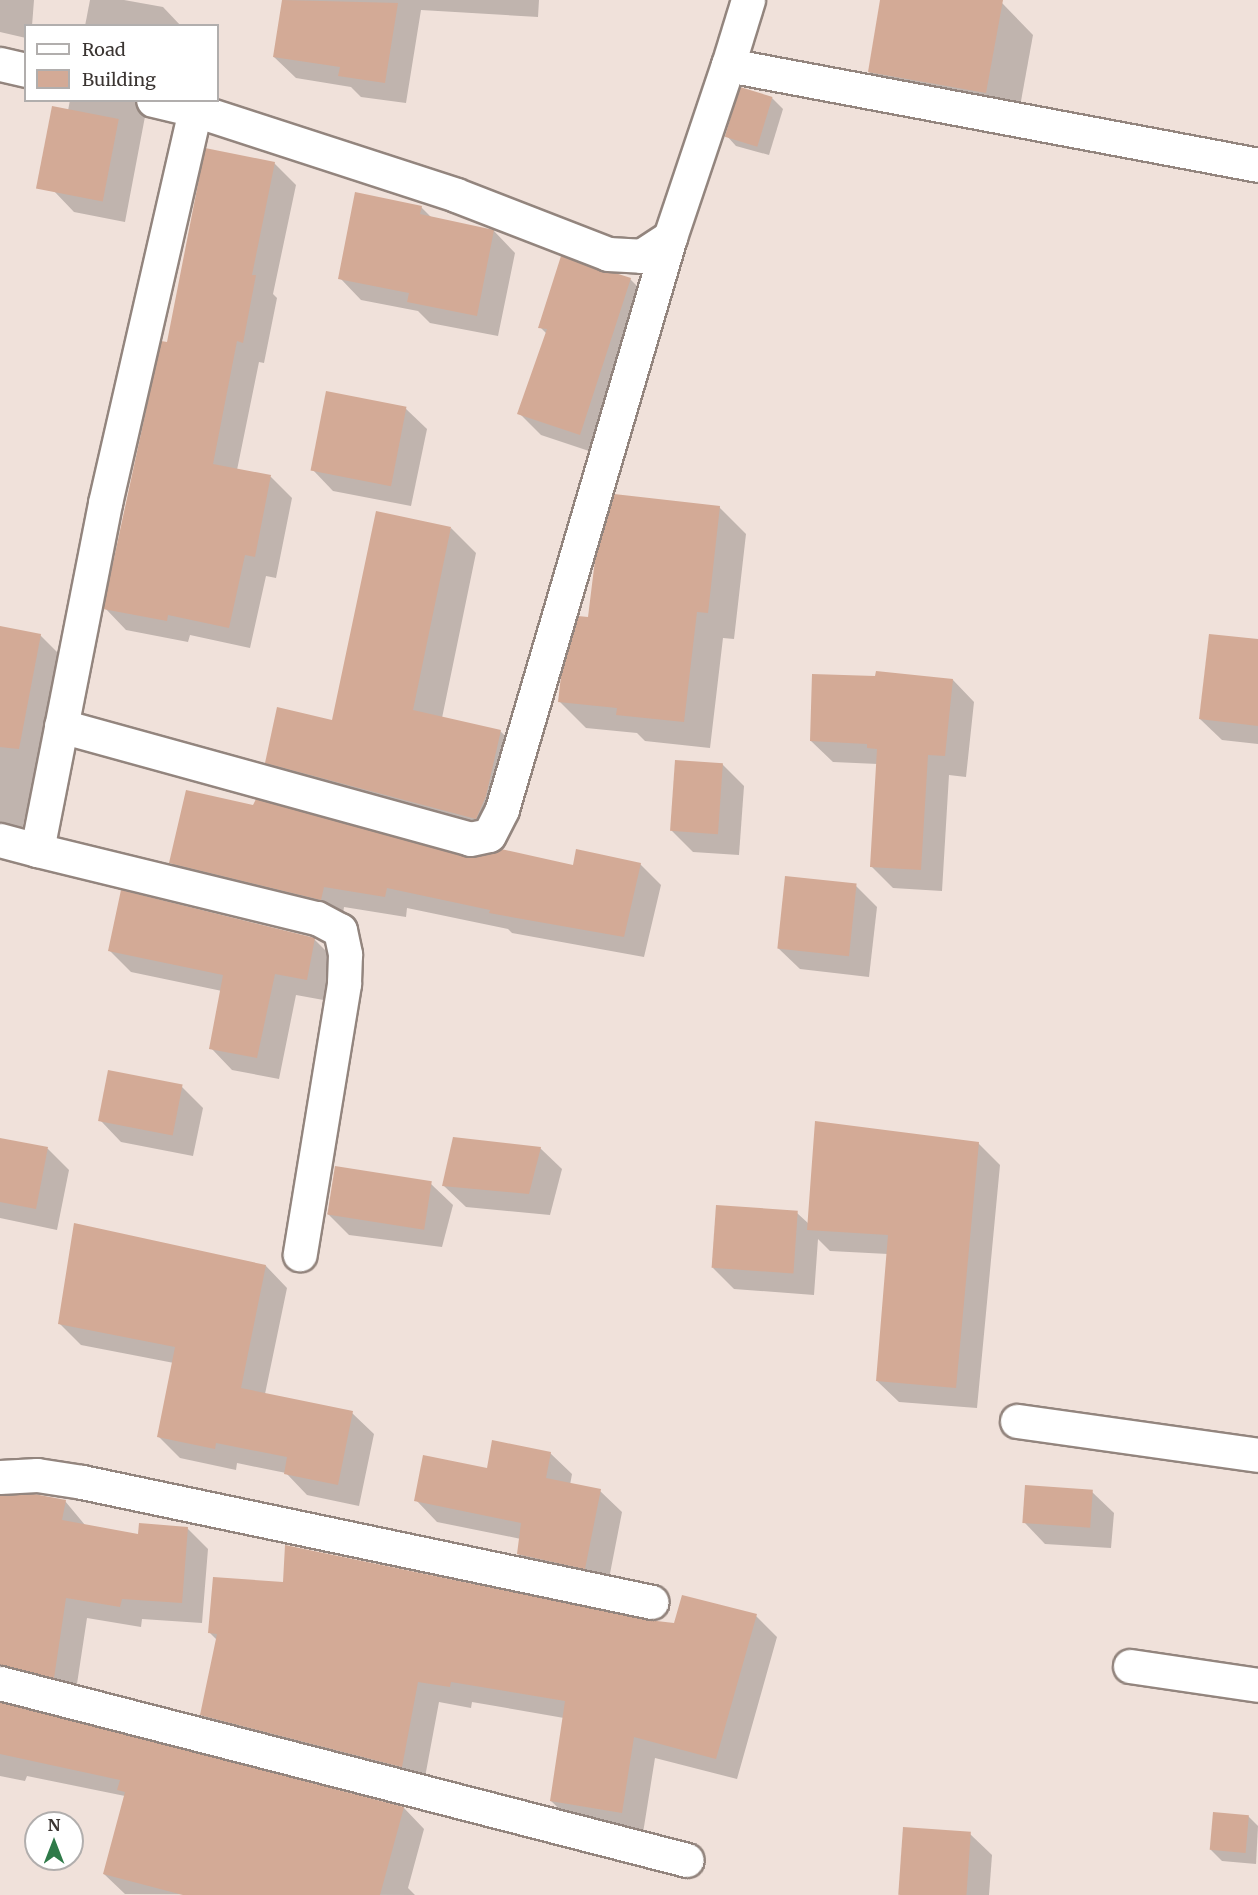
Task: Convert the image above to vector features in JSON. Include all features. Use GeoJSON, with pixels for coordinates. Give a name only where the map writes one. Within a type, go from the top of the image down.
{"type":"FeatureCollection","features":[{"type":"Feature","properties":{"kind":"street"},"geometry":{"type":"LineString","coordinates":[[61,726],[470,839],[489,835],[502,809],[670,237],[748,0]]}},
{"type":"Feature","properties":{"kind":"street"},"geometry":{"type":"LineString","coordinates":[[0,64],[24,70]]}},
{"type":"Feature","properties":{"kind":"street"},"geometry":{"type":"LineString","coordinates":[[728,65],[1258,165]]}},
{"type":"Feature","properties":{"kind":"street"},"geometry":{"type":"LineString","coordinates":[[161,102],[195,110],[456,195],[608,254],[641,256],[670,237]]}},
{"type":"Feature","properties":{"kind":"street"},"geometry":{"type":"LineString","coordinates":[[36,850],[105,503],[195,110]]}},
{"type":"Feature","properties":{"kind":"street"},"geometry":{"type":"LineString","coordinates":[[0,840],[317,918],[340,930],[345,954],[344,984],[300,1254]]}},
{"type":"Feature","properties":{"kind":"street"},"geometry":{"type":"LineString","coordinates":[[1017,1421],[1258,1455]]}},
{"type":"Feature","properties":{"kind":"street"},"geometry":{"type":"LineString","coordinates":[[0,1477],[36,1475],[82,1482],[652,1602]]}},
{"type":"Feature","properties":{"kind":"street"},"geometry":{"type":"LineString","coordinates":[[1130,1666],[1258,1686]]}},
{"type":"Feature","properties":{"kind":"street"},"geometry":{"type":"LineString","coordinates":[[0,1683],[687,1860]]}},
{"type":"Feature","properties":{"kind":"building"},"geometry":{"type":"Polygon","coordinates":[[[282,0],[398,3],[385,83],[338,76],[340,67],[273,57],[282,0]]]}},
{"type":"Feature","properties":{"kind":"building"},"geometry":{"type":"Polygon","coordinates":[[[880,0],[1003,0],[986,93],[868,72],[880,0]]]}},
{"type":"Feature","properties":{"kind":"building"},"geometry":{"type":"Polygon","coordinates":[[[740,87],[773,97],[757,147],[725,137],[740,87]]]}},
{"type":"Feature","properties":{"kind":"building"},"geometry":{"type":"Polygon","coordinates":[[[52,106],[119,119],[103,201],[36,188],[52,106]]]}},
{"type":"Feature","properties":{"kind":"building"},"geometry":{"type":"Polygon","coordinates":[[[205,148],[275,162],[252,275],[256,275],[243,343],[237,341],[213,464],[271,475],[255,557],[245,555],[229,628],[168,615],[167,621],[103,609],[161,341],[167,342],[205,148]]]}},
{"type":"Feature","properties":{"kind":"building"},"geometry":{"type":"Polygon","coordinates":[[[355,192],[422,206],[420,214],[494,230],[477,316],[407,302],[409,293],[338,279],[355,192]]]}},
{"type":"Feature","properties":{"kind":"building"},"geometry":{"type":"Polygon","coordinates":[[[561,256],[631,278],[580,435],[517,414],[547,329],[538,328],[561,256]]]}},
{"type":"Feature","properties":{"kind":"building"},"geometry":{"type":"Polygon","coordinates":[[[326,391],[406,407],[391,486],[311,471],[326,391]]]}},
{"type":"Feature","properties":{"kind":"building"},"geometry":{"type":"Polygon","coordinates":[[[614,494],[720,506],[708,613],[697,612],[684,722],[616,715],[617,708],[558,702],[561,676],[578,616],[588,617],[595,560],[614,494]]]}},
{"type":"Feature","properties":{"kind":"building"},"geometry":{"type":"Polygon","coordinates":[[[376,511],[451,527],[413,710],[501,730],[486,796],[476,819],[265,763],[277,707],[332,720],[376,511]]]}},
{"type":"Feature","properties":{"kind":"building"},"geometry":{"type":"Polygon","coordinates":[[[0,626],[41,634],[19,749],[0,747],[0,626]]]}},
{"type":"Feature","properties":{"kind":"building"},"geometry":{"type":"Polygon","coordinates":[[[1209,634],[1258,639],[1258,726],[1199,719],[1209,634]]]}},
{"type":"Feature","properties":{"kind":"building"},"geometry":{"type":"Polygon","coordinates":[[[876,671],[953,679],[945,756],[928,755],[921,870],[870,867],[877,749],[867,748],[867,744],[810,741],[812,674],[875,676],[876,671]]]}},
{"type":"Feature","properties":{"kind":"building"},"geometry":{"type":"Polygon","coordinates":[[[675,760],[723,763],[718,834],[670,831],[675,760]]]}},
{"type":"Feature","properties":{"kind":"building"},"geometry":{"type":"Polygon","coordinates":[[[186,790],[253,805],[256,799],[466,857],[501,849],[573,865],[576,849],[641,863],[624,937],[489,913],[490,910],[387,888],[385,897],[324,887],[321,900],[169,863],[186,790]]]}},
{"type":"Feature","properties":{"kind":"building"},"geometry":{"type":"Polygon","coordinates":[[[785,876],[857,884],[849,956],[777,949],[785,876]]]}},
{"type":"Feature","properties":{"kind":"building"},"geometry":{"type":"Polygon","coordinates":[[[121,890],[315,938],[307,980],[275,974],[257,1058],[209,1049],[223,975],[108,951],[121,890]]]}},
{"type":"Feature","properties":{"kind":"building"},"geometry":{"type":"Polygon","coordinates":[[[108,1070],[183,1085],[173,1136],[98,1121],[108,1070]]]}},
{"type":"Feature","properties":{"kind":"building"},"geometry":{"type":"Polygon","coordinates":[[[815,1121],[979,1142],[956,1388],[876,1381],[888,1235],[807,1230],[815,1121]]]}},
{"type":"Feature","properties":{"kind":"building"},"geometry":{"type":"Polygon","coordinates":[[[453,1137],[541,1147],[529,1194],[442,1186],[453,1137]]]}},
{"type":"Feature","properties":{"kind":"building"},"geometry":{"type":"Polygon","coordinates":[[[0,1138],[48,1147],[36,1209],[0,1202],[0,1138]]]}},
{"type":"Feature","properties":{"kind":"building"},"geometry":{"type":"Polygon","coordinates":[[[335,1166],[432,1181],[424,1230],[327,1214],[335,1166]]]}},
{"type":"Feature","properties":{"kind":"building"},"geometry":{"type":"Polygon","coordinates":[[[716,1205],[798,1211],[793,1274],[712,1268],[716,1205]]]}},
{"type":"Feature","properties":{"kind":"building"},"geometry":{"type":"Polygon","coordinates":[[[74,1223],[266,1265],[241,1388],[353,1411],[338,1485],[284,1474],[287,1457],[216,1443],[215,1449],[157,1437],[175,1347],[58,1324],[74,1223]]]}},
{"type":"Feature","properties":{"kind":"building"},"geometry":{"type":"Polygon","coordinates":[[[492,1440],[551,1452],[546,1478],[601,1489],[585,1569],[517,1554],[521,1523],[414,1501],[423,1455],[487,1468],[492,1440]]]}},
{"type":"Feature","properties":{"kind":"building"},"geometry":{"type":"Polygon","coordinates":[[[1025,1485],[1093,1490],[1090,1528],[1022,1523],[1025,1485]]]}},
{"type":"Feature","properties":{"kind":"building"},"geometry":{"type":"Polygon","coordinates":[[[34,1494],[66,1500],[62,1520],[138,1534],[139,1523],[188,1527],[182,1603],[122,1599],[120,1607],[66,1598],[54,1678],[0,1665],[0,1496],[34,1494]]]}},
{"type":"Feature","properties":{"kind":"building"},"geometry":{"type":"Polygon","coordinates":[[[285,1545],[648,1620],[674,1623],[682,1595],[757,1614],[716,1759],[634,1737],[622,1813],[550,1801],[565,1701],[451,1682],[450,1687],[418,1682],[402,1767],[200,1715],[217,1634],[208,1633],[213,1577],[283,1582],[285,1545]]]}},
{"type":"Feature","properties":{"kind":"building"},"geometry":{"type":"Polygon","coordinates":[[[0,1702],[404,1807],[380,1895],[183,1895],[103,1874],[125,1792],[117,1790],[120,1780],[0,1754],[0,1702]]]}},
{"type":"Feature","properties":{"kind":"building"},"geometry":{"type":"Polygon","coordinates":[[[1213,1812],[1249,1815],[1246,1853],[1210,1850],[1213,1812]]]}},
{"type":"Feature","properties":{"kind":"building"},"geometry":{"type":"Polygon","coordinates":[[[903,1827],[971,1832],[966,1895],[898,1895],[903,1827]]]}}]}
